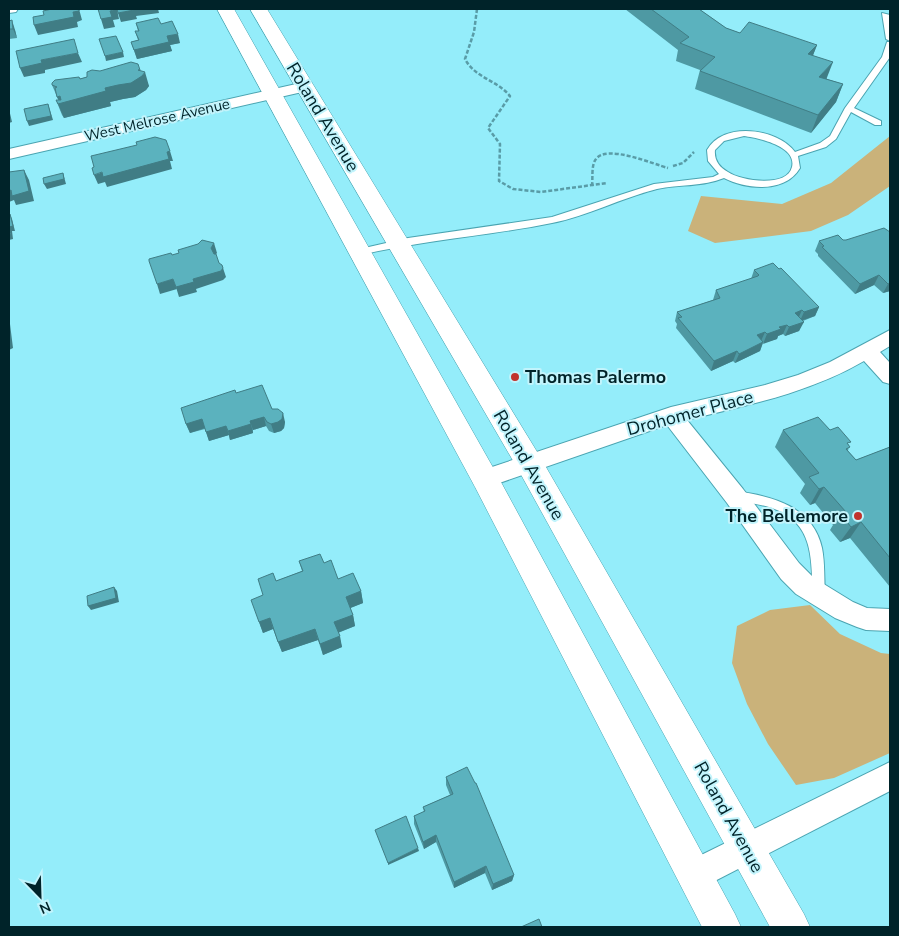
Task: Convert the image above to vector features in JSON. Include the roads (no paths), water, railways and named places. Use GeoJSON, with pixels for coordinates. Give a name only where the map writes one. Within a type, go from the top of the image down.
{"type":"FeatureCollection","features":[{"type":"Feature","properties":{"kind":"street","name":"Roland Avenue"},"geometry":{"type":"LineString","coordinates":[[226,9],[485,479],[722,927]]}},
{"type":"Feature","properties":{"kind":"street","name":"Roland Avenue"},"geometry":{"type":"LineString","coordinates":[[258,9],[529,463],[791,927]]}},
{"type":"Feature","properties":{"kind":"street","name":"West Melrose Avenue"},"geometry":{"type":"LineString","coordinates":[[9,154],[305,87]]}},
{"type":"Feature","properties":{"kind":"street","name":"Drohomer Place"},"geometry":{"type":"LineString","coordinates":[[485,479],[671,415],[765,393],[805,381],[837,367],[890,337]]}},
{"type":"Feature","properties":{"kind":"street"},"geometry":{"type":"LineString","coordinates":[[866,351],[890,376]]}},
{"type":"Feature","properties":{"kind":"street"},"geometry":{"type":"LineString","coordinates":[[671,415],[735,496],[790,571],[805,586],[844,610],[866,619],[890,620]]}},
{"type":"Feature","properties":{"kind":"street"},"geometry":{"type":"LineString","coordinates":[[694,875],[890,776]]}},
{"type":"Feature","properties":{"kind":"lane"},"geometry":{"type":"LineString","coordinates":[[890,17],[885,15],[890,39]]}},
{"type":"Feature","properties":{"kind":"lane"},"geometry":{"type":"LineString","coordinates":[[793,155],[823,145],[833,137],[850,108],[886,57],[890,44]]}},
{"type":"Feature","properties":{"kind":"lane"},"geometry":{"type":"LineString","coordinates":[[850,108],[878,123]]}},
{"type":"Feature","properties":{"kind":"lane"},"geometry":{"type":"LineString","coordinates":[[744,134],[767,138],[786,148],[793,155],[796,163],[794,171],[788,178],[778,183],[765,185],[750,184],[724,175],[711,159],[711,151],[715,144],[722,139],[744,134]]}},
{"type":"Feature","properties":{"kind":"lane"},"geometry":{"type":"LineString","coordinates":[[360,252],[398,242],[555,219],[596,208],[656,186],[714,180],[724,175]]}},
{"type":"Feature","properties":{"kind":"lane"},"geometry":{"type":"LineString","coordinates":[[735,496],[768,500],[780,505],[801,519],[810,532],[816,547],[819,596]]}},
{"type":"Feature","properties":{"kind":"place","name":"Thomas Palermo"},"geometry":{"type":"Point","coordinates":[515,377]}},
{"type":"Feature","properties":{"kind":"place","name":"The Bellemore"},"geometry":{"type":"Point","coordinates":[858,516]}}]}
